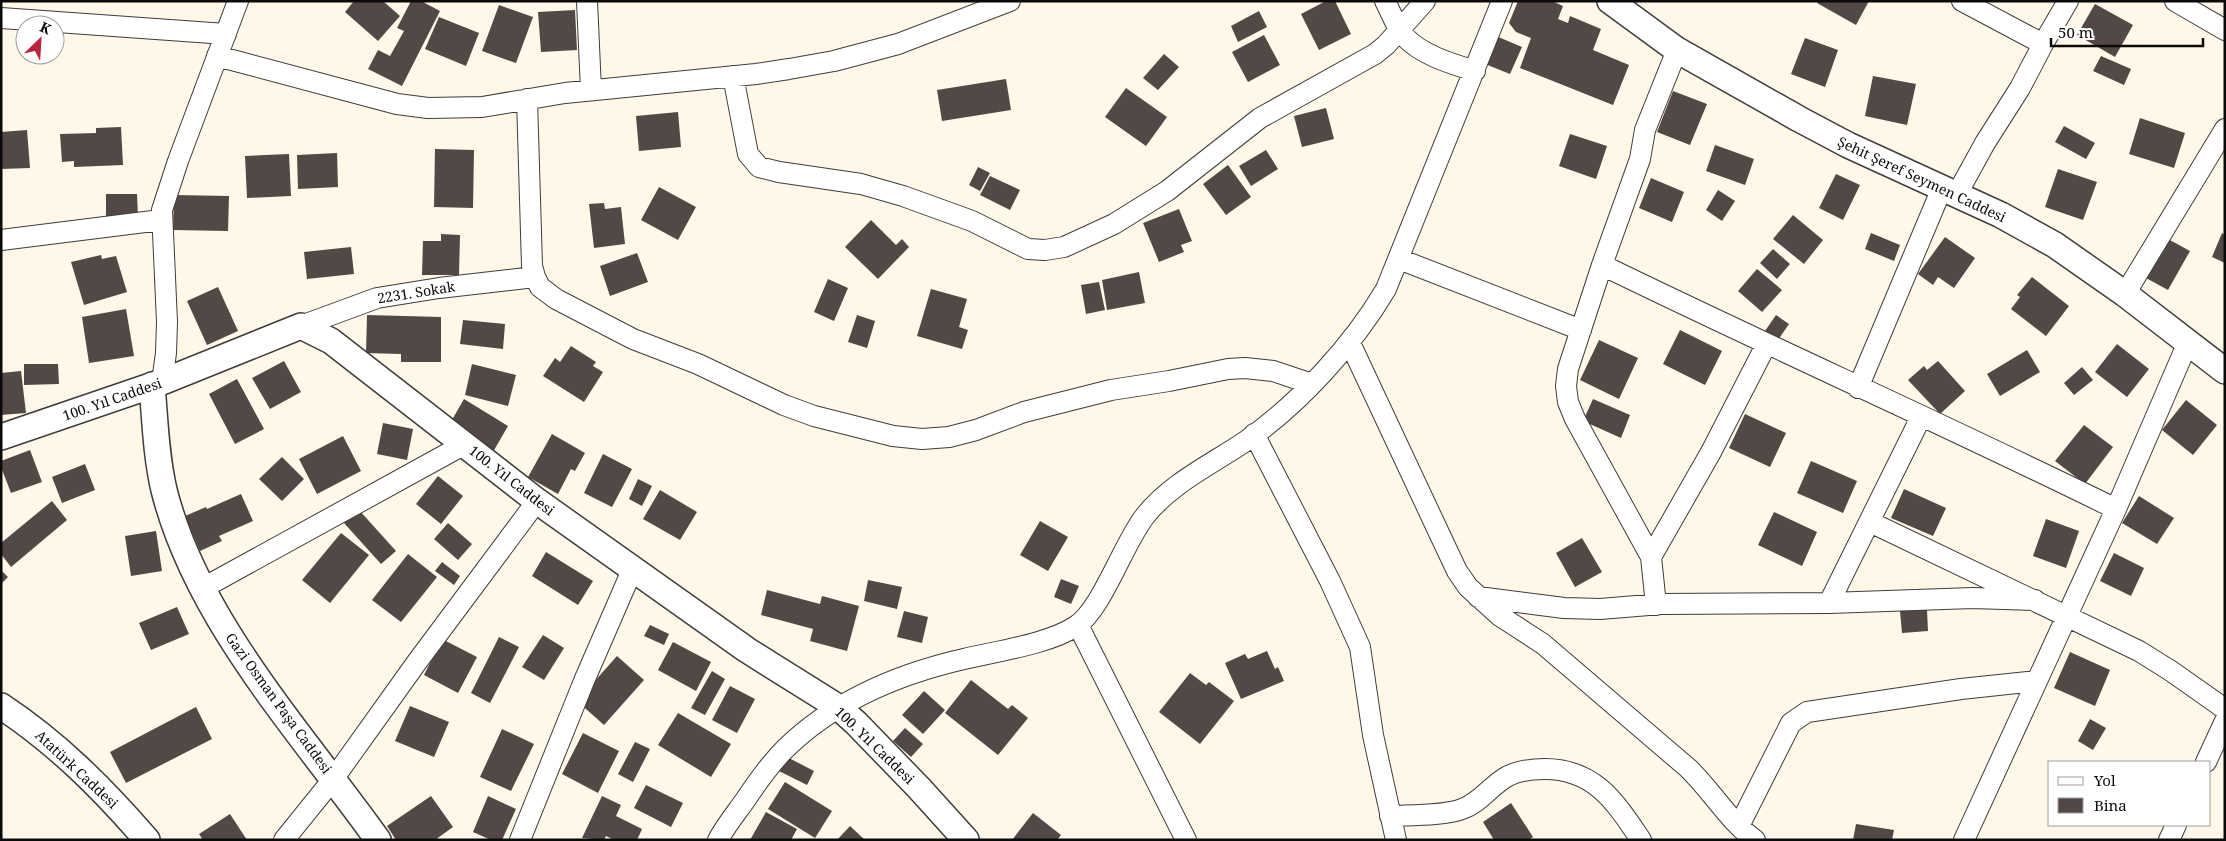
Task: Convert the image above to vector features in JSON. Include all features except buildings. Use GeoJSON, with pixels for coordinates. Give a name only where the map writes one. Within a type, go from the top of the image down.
{"type":"FeatureCollection","features":[{"type":"Feature","properties":{"kind":"street"},"geometry":{"type":"LineString","coordinates":[[157,383],[166,353],[161,220],[165,198],[238,1]]}},
{"type":"Feature","properties":{"kind":"street"},"geometry":{"type":"LineString","coordinates":[[587,1],[591,90]]}},
{"type":"Feature","properties":{"kind":"street"},"geometry":{"type":"LineString","coordinates":[[217,56],[397,104],[449,108],[482,107],[591,90],[756,74],[834,61],[898,44],[1010,1]]}},
{"type":"Feature","properties":{"kind":"street"},"geometry":{"type":"LineString","coordinates":[[1385,1],[1405,37],[1426,52],[1475,71]]}},
{"type":"Feature","properties":{"kind":"street"},"geometry":{"type":"LineString","coordinates":[[733,76],[748,154],[759,167],[779,172],[861,184],[903,196],[972,221],[1028,249],[1045,250],[1064,247],[1083,239],[1114,224],[1167,191],[1260,118],[1359,64],[1386,45],[1425,1]]}},
{"type":"Feature","properties":{"kind":"street"},"geometry":{"type":"LineString","coordinates":[[718,840],[766,770],[800,735],[838,707],[863,693],[900,678],[950,662],[1058,636],[1078,625],[1101,594],[1132,535],[1155,505],[1188,478],[1254,434],[1312,384],[1350,344],[1386,289],[1502,1]]}},
{"type":"Feature","properties":{"kind":"street","name":"Şehit Şeref Seymen Caddesi"},"geometry":{"type":"LineString","coordinates":[[1610,1],[1677,50],[1831,136],[2001,214],[2055,244],[2125,294],[2225,370]]}},
{"type":"Feature","properties":{"kind":"street"},"geometry":{"type":"LineString","coordinates":[[1962,1],[2043,44]]}},
{"type":"Feature","properties":{"kind":"street"},"geometry":{"type":"LineString","coordinates":[[1858,388],[1950,191],[2020,88],[2068,1]]}},
{"type":"Feature","properties":{"kind":"street"},"geometry":{"type":"LineString","coordinates":[[2175,1],[2225,30]]}},
{"type":"Feature","properties":{"kind":"street"},"geometry":{"type":"LineString","coordinates":[[1,18],[226,34]]}},
{"type":"Feature","properties":{"kind":"street"},"geometry":{"type":"LineString","coordinates":[[1656,604],[1651,558],[1575,419],[1568,402],[1566,386],[1568,369],[1602,265],[1640,159],[1645,130],[1677,50]]}},
{"type":"Feature","properties":{"kind":"street"},"geometry":{"type":"LineString","coordinates":[[528,99],[532,254],[535,277],[540,287],[556,299],[633,339],[698,364],[791,408],[857,428],[892,436],[922,439],[949,437],[976,430],[1024,412],[1111,390],[1228,369],[1245,368],[1273,371],[1312,384]]}},
{"type":"Feature","properties":{"kind":"street"},"geometry":{"type":"LineString","coordinates":[[2125,294],[2225,129]]}},
{"type":"Feature","properties":{"kind":"street"},"geometry":{"type":"LineString","coordinates":[[1,240],[161,220]]}},
{"type":"Feature","properties":{"kind":"street"},"geometry":{"type":"LineString","coordinates":[[1399,259],[1581,330]]}},
{"type":"Feature","properties":{"kind":"street"},"geometry":{"type":"LineString","coordinates":[[1602,265],[1766,345],[2002,453],[2116,509]]}},
{"type":"Feature","properties":{"kind":"street","name":"2231. Sokak"},"geometry":{"type":"LineString","coordinates":[[301,326],[376,298],[439,288],[535,277]]}},
{"type":"Feature","properties":{"kind":"street","name":"100. Yıl Caddesi"},"geometry":{"type":"LineString","coordinates":[[1,437],[157,383],[301,326],[331,341],[537,501],[746,650],[838,707],[919,788],[966,840]]}},
{"type":"Feature","properties":{"kind":"street"},"geometry":{"type":"LineString","coordinates":[[1964,840],[2116,509],[2188,342]]}},
{"type":"Feature","properties":{"kind":"street"},"geometry":{"type":"LineString","coordinates":[[1350,344],[1458,571],[1468,587],[1500,616],[1543,644],[1688,768],[1704,783],[1732,820],[1755,840]]}},
{"type":"Feature","properties":{"kind":"street"},"geometry":{"type":"LineString","coordinates":[[1651,558],[1712,452],[1766,345]]}},
{"type":"Feature","properties":{"kind":"street","name":"Gazi Osman Paşa Caddesi"},"geometry":{"type":"LineString","coordinates":[[157,383],[159,466],[174,522],[203,588],[228,635],[378,840]]}},
{"type":"Feature","properties":{"kind":"street"},"geometry":{"type":"LineString","coordinates":[[1829,603],[1921,417]]}},
{"type":"Feature","properties":{"kind":"street"},"geometry":{"type":"LineString","coordinates":[[1254,434],[1330,582],[1360,647],[1373,735],[1396,840]]}},
{"type":"Feature","properties":{"kind":"street"},"geometry":{"type":"LineString","coordinates":[[203,588],[465,444]]}},
{"type":"Feature","properties":{"kind":"street"},"geometry":{"type":"LineString","coordinates":[[284,840],[334,778],[417,662],[537,501]]}},
{"type":"Feature","properties":{"kind":"street"},"geometry":{"type":"LineString","coordinates":[[1870,522],[2066,615],[2158,662],[2225,709]]}},
{"type":"Feature","properties":{"kind":"street"},"geometry":{"type":"LineString","coordinates":[[528,837],[584,681],[633,568]]}},
{"type":"Feature","properties":{"kind":"street"},"geometry":{"type":"LineString","coordinates":[[1478,597],[1564,608],[1600,609],[1656,604],[1829,603],[1972,598],[2034,600]]}},
{"type":"Feature","properties":{"kind":"street"},"geometry":{"type":"LineString","coordinates":[[1078,625],[1186,840]]}},
{"type":"Feature","properties":{"kind":"street"},"geometry":{"type":"LineString","coordinates":[[1739,826],[1791,723],[1807,712],[1961,689],[2036,681]]}},
{"type":"Feature","properties":{"kind":"street","name":"Atatürk Caddesi"},"geometry":{"type":"LineString","coordinates":[[1,706],[32,727],[70,758],[120,808],[147,840]]}},
{"type":"Feature","properties":{"kind":"street"},"geometry":{"type":"LineString","coordinates":[[2206,761],[2225,721]]}},
{"type":"Feature","properties":{"kind":"street"},"geometry":{"type":"LineString","coordinates":[[1390,816],[1460,810],[1472,806],[1499,782],[1514,773],[1531,769],[1558,769],[1576,773],[1590,780],[1605,792],[1642,840]]}},
{"type":"Feature","properties":{"kind":"street"},"geometry":{"type":"LineString","coordinates":[[2169,840],[2176,826]]}}]}
